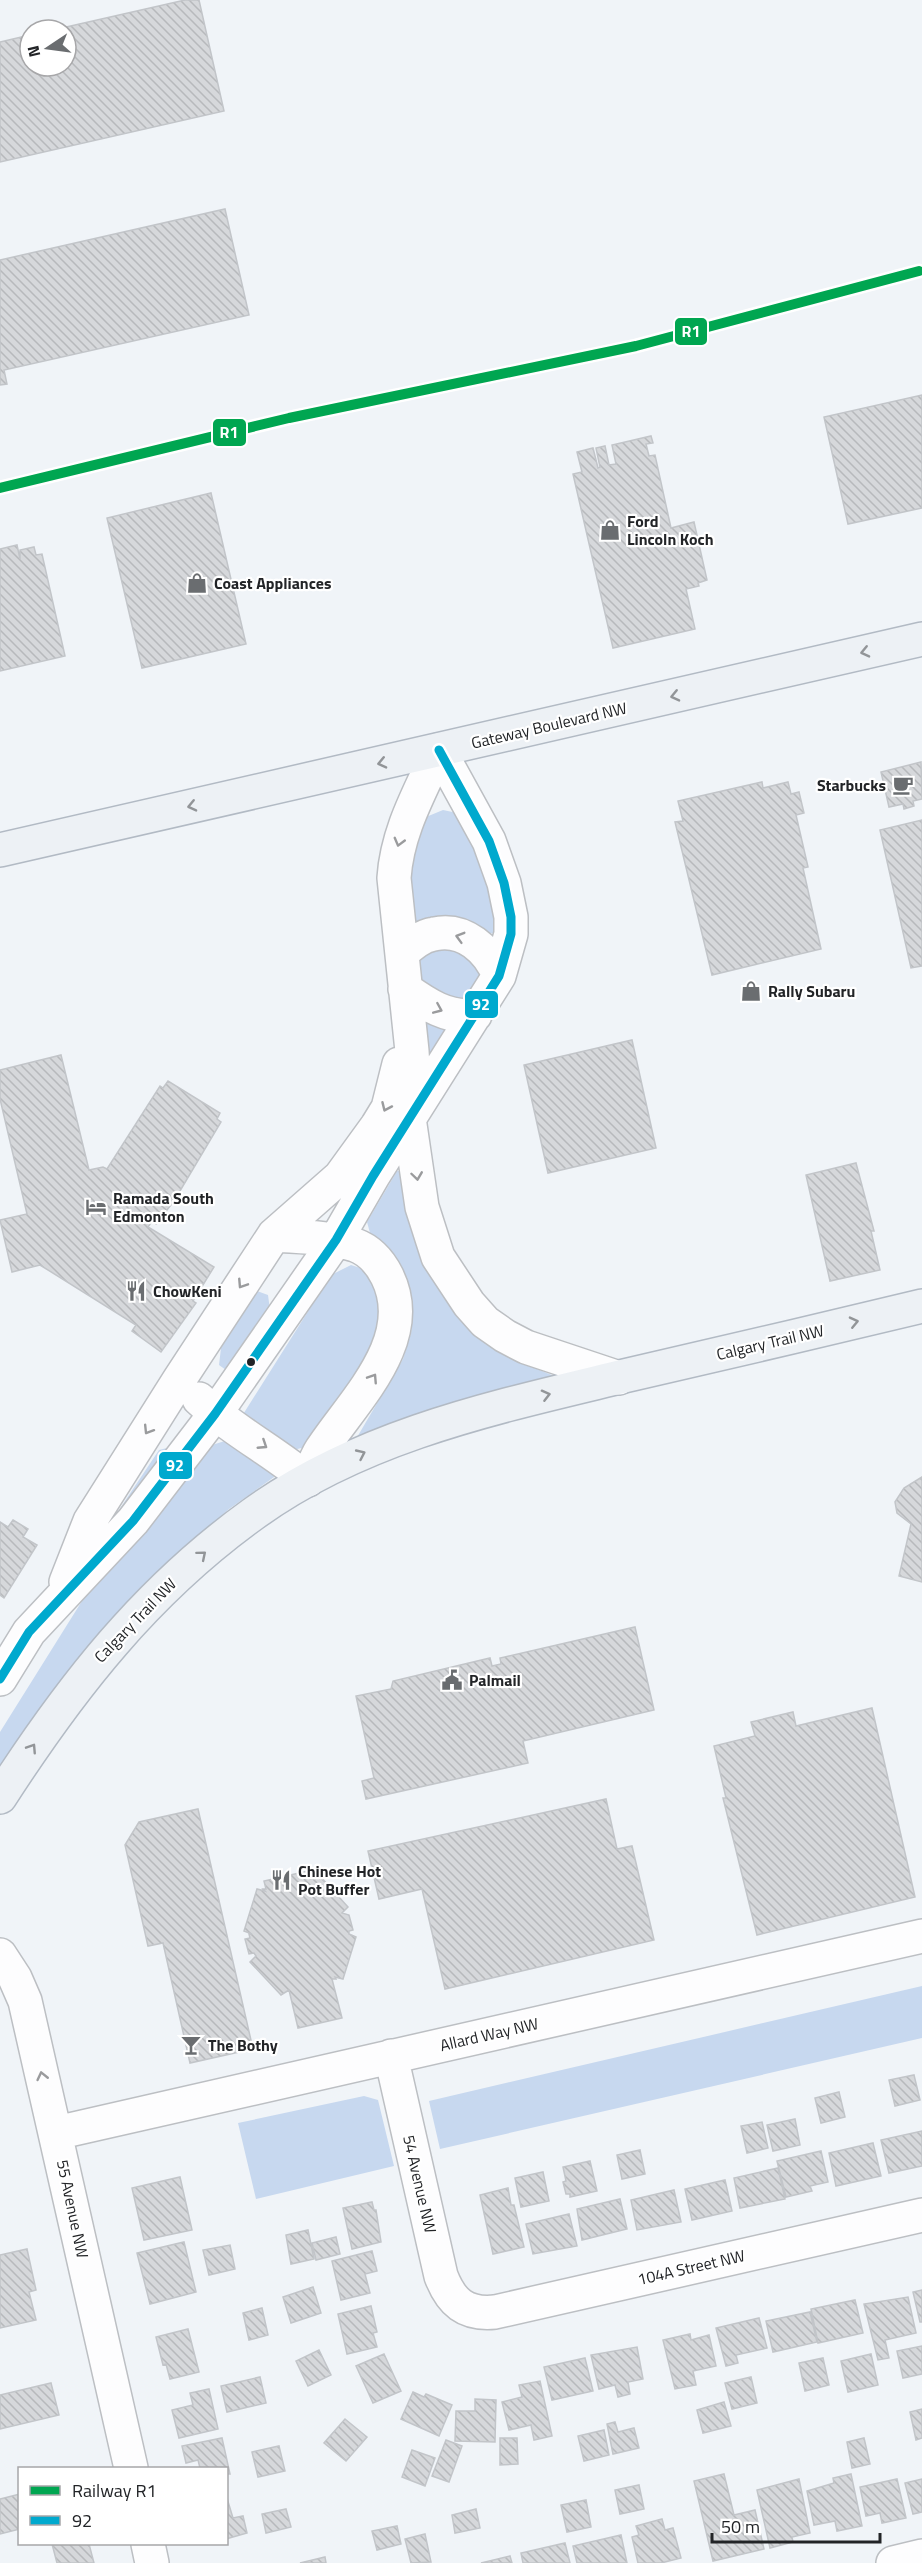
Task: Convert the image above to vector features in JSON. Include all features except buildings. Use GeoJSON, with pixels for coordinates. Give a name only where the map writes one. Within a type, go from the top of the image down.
{"type":"FeatureCollection","features":[{"type":"Feature","properties":{"kind":"main road","name":"Gateway Boulevard NW"},"geometry":{"type":"LineString","coordinates":[[0,850],[922,639]]}},
{"type":"Feature","properties":{"kind":"main road","name":"Calgary Trail NW"},"geometry":{"type":"LineString","coordinates":[[0,1797],[70,1693],[139,1612],[172,1580],[254,1513],[308,1480],[367,1451],[439,1424],[619,1378],[922,1306]]}},
{"type":"Feature","properties":{"kind":"street","name":"Calgary Trail NW"},"geometry":{"type":"LineString","coordinates":[[439,750],[405,822],[395,857],[395,899],[414,1082],[409,1118],[417,1179],[430,1234],[443,1265],[469,1304],[485,1322],[526,1347],[581,1368],[619,1378]]}},
{"type":"Feature","properties":{"kind":"street"},"geometry":{"type":"LineString","coordinates":[[409,1118],[499,976],[510,934],[511,916],[504,883],[489,840],[439,750]]}},
{"type":"Feature","properties":{"kind":"street"},"geometry":{"type":"LineString","coordinates":[[402,953],[422,938],[434,933],[455,935],[478,944],[494,962],[499,976]]}},
{"type":"Feature","properties":{"kind":"street","name":"Calgary Trail NW"},"geometry":{"type":"LineString","coordinates":[[60,1598],[90,1521],[274,1235],[340,1177],[382,1117],[399,1074],[406,999]]}},
{"type":"Feature","properties":{"kind":"street"},"geometry":{"type":"LineString","coordinates":[[406,999],[422,1002],[444,1012],[466,1017],[475,1016]]}},
{"type":"Feature","properties":{"kind":"street","name":"Calgary Trail NW"},"geometry":{"type":"LineString","coordinates":[[0,1679],[29,1632],[132,1521],[215,1414],[336,1240],[409,1118]]}},
{"type":"Feature","properties":{"kind":"street"},"geometry":{"type":"LineString","coordinates":[[179,1380],[215,1414],[279,1455],[308,1480],[319,1453],[379,1367],[388,1347],[395,1317],[393,1290],[380,1263],[358,1246],[336,1240],[274,1235]]}},
{"type":"Feature","properties":{"kind":"street","name":"Allard Way NW"},"geometry":{"type":"LineString","coordinates":[[56,2133],[922,1936]]}},
{"type":"Feature","properties":{"kind":"street","name":"55 Avenue NW"},"geometry":{"type":"LineString","coordinates":[[0,1955],[15,1978],[25,2001],[131,2467]]}},
{"type":"Feature","properties":{"kind":"street","name":"54 Avenue NW"},"geometry":{"type":"LineString","coordinates":[[391,2056],[441,2276],[452,2300],[460,2307]]}},
{"type":"Feature","properties":{"kind":"street","name":"104A Street NW"},"geometry":{"type":"LineString","coordinates":[[460,2307],[483,2314],[495,2312],[922,2215]]}},
{"type":"Feature","properties":{"kind":"street"},"geometry":{"type":"LineString","coordinates":[[148,2545],[152,2563]]}},
{"type":"Feature","properties":{"kind":"street"},"geometry":{"type":"LineString","coordinates":[[893,2563],[922,2556]]}},
{"type":"Feature","properties":{"kind":"shaded area"},"geometry":{"type":"Polygon","coordinates":[[[443,810],[462,814],[476,828],[498,934],[409,924],[408,860],[426,817],[443,810]]]}},
{"type":"Feature","properties":{"kind":"shaded area"},"geometry":{"type":"Polygon","coordinates":[[[442,947],[481,960],[483,990],[455,1005],[419,981],[419,967],[422,958],[429,952],[442,947]]]}},
{"type":"Feature","properties":{"kind":"shaded area"},"geometry":{"type":"Polygon","coordinates":[[[419,1016],[451,1029],[432,1071],[419,1016]]]}},
{"type":"Feature","properties":{"kind":"shaded area"},"geometry":{"type":"Polygon","coordinates":[[[397,1171],[401,1171],[410,1205],[530,1366],[554,1376],[356,1439],[403,1359],[411,1333],[412,1297],[399,1263],[370,1233],[367,1222],[397,1171]]]}},
{"type":"Feature","properties":{"kind":"shaded area"},"geometry":{"type":"Polygon","coordinates":[[[351,1265],[373,1272],[385,1335],[306,1447],[293,1450],[242,1416],[331,1275],[351,1265]]]}},
{"type":"Feature","properties":{"kind":"shaded area"},"geometry":{"type":"Polygon","coordinates":[[[257,1291],[268,1295],[270,1310],[226,1370],[219,1365],[221,1348],[257,1291]]]}},
{"type":"Feature","properties":{"kind":"shaded area"},"geometry":{"type":"Polygon","coordinates":[[[228,1440],[277,1475],[229,1509],[185,1548],[0,1781],[0,1732],[97,1577],[212,1445],[228,1440]]]}},
{"type":"Feature","properties":{"kind":"shaded area"},"geometry":{"type":"Polygon","coordinates":[[[167,1448],[170,1450],[109,1525],[159,1450],[167,1448]]]}},
{"type":"Feature","properties":{"kind":"shaded area"},"geometry":{"type":"Polygon","coordinates":[[[922,1986],[922,2038],[440,2149],[429,2101],[922,1986]]]}},
{"type":"Feature","properties":{"kind":"shaded area"},"geometry":{"type":"Polygon","coordinates":[[[364,2096],[378,2100],[394,2166],[256,2199],[238,2123],[364,2096]]]}},
{"type":"Feature","properties":{"kind":"rail line","name":"R1"},"geometry":{"type":"LineString","coordinates":[[0,488],[289,418],[636,346],[919,271]]}},
{"type":"Feature","properties":{"kind":"transit line","name":"92"},"geometry":{"type":"LineString","coordinates":[[0,1679],[29,1632],[133,1521],[215,1414],[336,1240],[373,1176],[499,976],[511,934],[511,917],[504,883],[489,841],[439,750]]}},
{"type":"Feature","properties":{"kind":"place","name":"Ford Lincoln Koch"},"geometry":{"type":"Point","coordinates":[610,530]}},
{"type":"Feature","properties":{"kind":"place","name":"Coast Appliances"},"geometry":{"type":"Point","coordinates":[197,583]}},
{"type":"Feature","properties":{"kind":"place","name":"Starbucks"},"geometry":{"type":"Point","coordinates":[903,785]}},
{"type":"Feature","properties":{"kind":"place","name":"Rally Subaru"},"geometry":{"type":"Point","coordinates":[751,991]}},
{"type":"Feature","properties":{"kind":"place","name":"Ramada South Edmonton"},"geometry":{"type":"Point","coordinates":[96,1207]}},
{"type":"Feature","properties":{"kind":"place","name":"ChowKeni"},"geometry":{"type":"Point","coordinates":[136,1291]}},
{"type":"Feature","properties":{"kind":"place","name":"Palmail"},"geometry":{"type":"Point","coordinates":[452,1680]}},
{"type":"Feature","properties":{"kind":"place","name":"Chinese Hot Pot Buffer"},"geometry":{"type":"Point","coordinates":[281,1880]}},
{"type":"Feature","properties":{"kind":"place","name":"The Bothy"},"geometry":{"type":"Point","coordinates":[191,2045]}}]}
